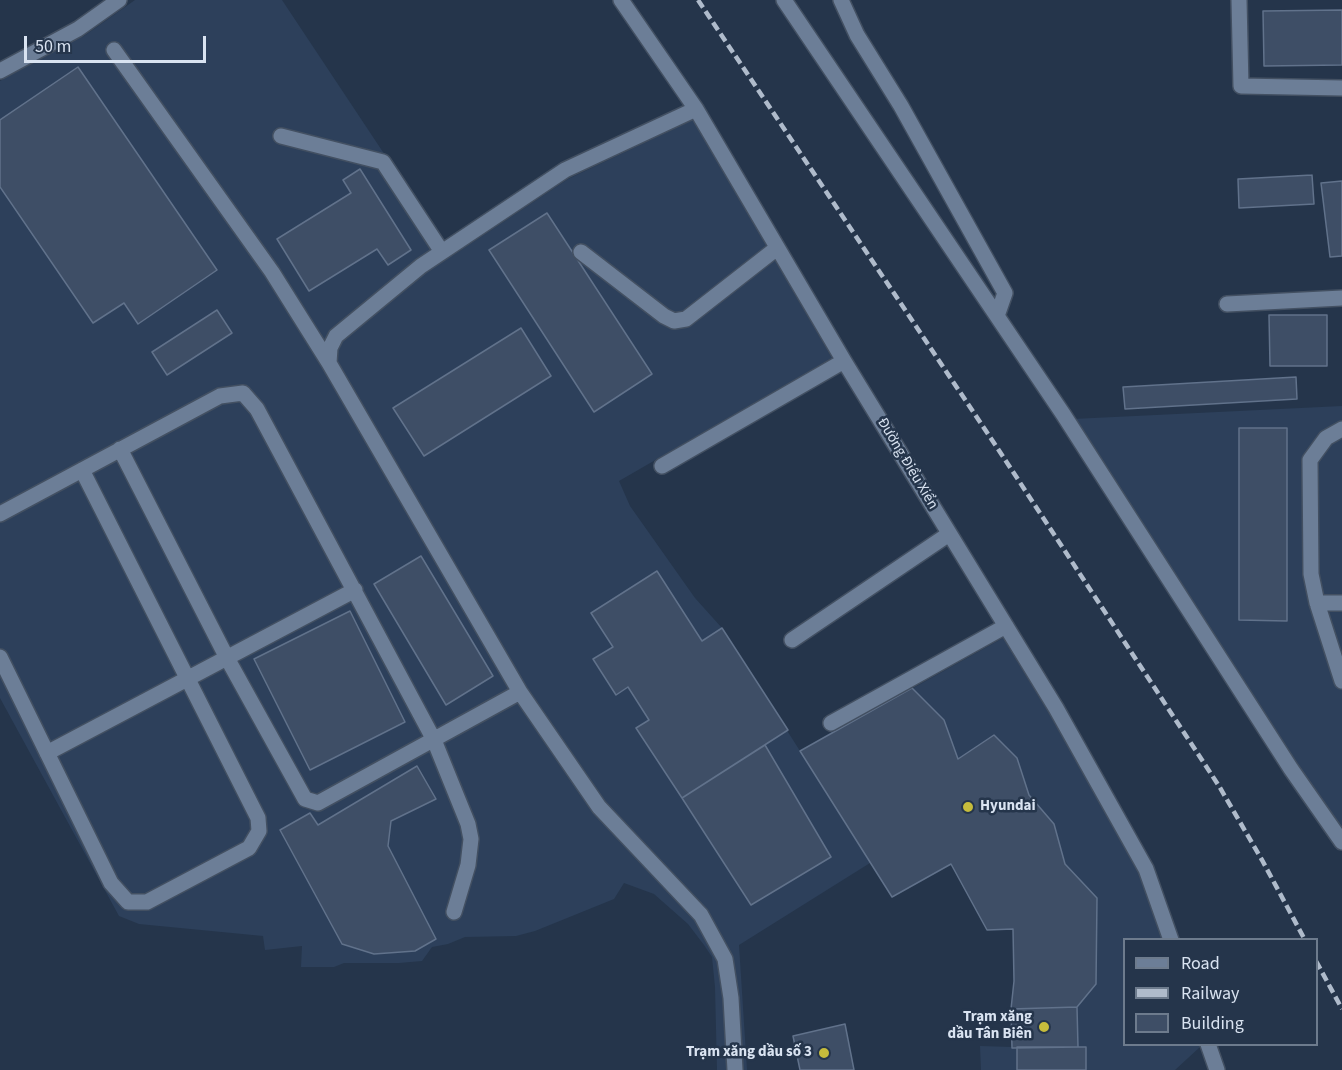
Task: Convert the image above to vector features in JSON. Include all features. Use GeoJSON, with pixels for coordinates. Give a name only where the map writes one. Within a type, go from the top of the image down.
{"type":"FeatureCollection","features":[{"type":"Feature","properties":{"kind":"street"},"geometry":{"type":"LineString","coordinates":[[0,71],[78,29],[119,0]]}},
{"type":"Feature","properties":{"kind":"street","name":"Đường Điểu Xiển"},"geometry":{"type":"LineString","coordinates":[[621,0],[696,109],[844,362],[1056,708],[1146,869],[1171,938]]}},
{"type":"Feature","properties":{"kind":"street"},"geometry":{"type":"LineString","coordinates":[[784,0],[1070,424],[1285,759],[1342,842]]}},
{"type":"Feature","properties":{"kind":"street"},"geometry":{"type":"LineString","coordinates":[[841,0],[857,35],[901,106],[1005,293],[997,316]]}},
{"type":"Feature","properties":{"kind":"street"},"geometry":{"type":"LineString","coordinates":[[1239,0],[1241,86],[1342,88]]}},
{"type":"Feature","properties":{"kind":"street"},"geometry":{"type":"LineString","coordinates":[[114,50],[272,272],[329,363],[520,692],[599,807],[701,915],[725,959],[731,998],[735,1070]]}},
{"type":"Feature","properties":{"kind":"street"},"geometry":{"type":"LineString","coordinates":[[329,363],[330,348],[336,336],[421,266],[565,170],[696,109]]}},
{"type":"Feature","properties":{"kind":"street"},"geometry":{"type":"LineString","coordinates":[[281,136],[383,162],[442,252]]}},
{"type":"Feature","properties":{"kind":"street"},"geometry":{"type":"LineString","coordinates":[[580,252],[674,321],[686,319],[777,248]]}},
{"type":"Feature","properties":{"kind":"street"},"geometry":{"type":"LineString","coordinates":[[1227,304],[1342,298]]}},
{"type":"Feature","properties":{"kind":"street"},"geometry":{"type":"LineString","coordinates":[[662,466],[844,362]]}},
{"type":"Feature","properties":{"kind":"street"},"geometry":{"type":"LineString","coordinates":[[0,513],[220,396],[243,393],[257,409],[434,740],[468,824],[471,839],[468,865],[454,912]]}},
{"type":"Feature","properties":{"kind":"street"},"geometry":{"type":"LineString","coordinates":[[1342,429],[1326,438],[1310,460],[1311,574],[1317,603],[1339,665],[1342,681]]}},
{"type":"Feature","properties":{"kind":"street"},"geometry":{"type":"LineString","coordinates":[[120,449],[227,658],[305,799],[318,803],[520,692]]}},
{"type":"Feature","properties":{"kind":"street"},"geometry":{"type":"LineString","coordinates":[[0,657],[111,883],[128,902],[147,902],[249,848],[260,831],[258,818],[82,470]]}},
{"type":"Feature","properties":{"kind":"street"},"geometry":{"type":"LineString","coordinates":[[792,640],[949,534]]}},
{"type":"Feature","properties":{"kind":"street"},"geometry":{"type":"LineString","coordinates":[[47,753],[355,590]]}},
{"type":"Feature","properties":{"kind":"street"},"geometry":{"type":"LineString","coordinates":[[1317,603],[1342,603]]}},
{"type":"Feature","properties":{"kind":"street"},"geometry":{"type":"LineString","coordinates":[[831,723],[1005,626]]}},
{"type":"Feature","properties":{"kind":"street"},"geometry":{"type":"LineString","coordinates":[[1209,1046],[1217,1070]]}},
{"type":"Feature","properties":{"kind":"shaded area"},"geometry":{"type":"Polygon","coordinates":[[[135,0],[282,0],[452,256],[568,179],[693,120],[832,358],[619,481],[630,506],[695,598],[722,628],[800,751],[1003,638],[1049,713],[1139,872],[1162,938],[1123,938],[1123,1046],[1200,1047],[1175,1070],[981,1070],[980,1046],[1012,1047],[1013,930],[987,930],[951,864],[892,897],[870,863],[739,945],[747,1070],[717,1070],[712,957],[688,924],[654,894],[624,883],[614,899],[535,931],[516,936],[465,937],[432,947],[422,961],[399,963],[344,963],[334,967],[301,967],[302,946],[265,950],[263,936],[139,924],[119,916],[0,698],[0,81],[84,36],[135,0]]]}},
{"type":"Feature","properties":{"kind":"shaded area"},"geometry":{"type":"Polygon","coordinates":[[[1342,406],[1342,833],[1297,768],[1073,419],[1342,406]]]}},
{"type":"Feature","properties":{"kind":"building"},"geometry":{"type":"Polygon","coordinates":[[[1342,10],[1342,65],[1264,66],[1263,11],[1342,10]]]}},
{"type":"Feature","properties":{"kind":"building"},"geometry":{"type":"Polygon","coordinates":[[[78,67],[217,270],[138,324],[124,303],[93,323],[0,187],[0,120],[78,67]]]}},
{"type":"Feature","properties":{"kind":"building"},"geometry":{"type":"Polygon","coordinates":[[[360,169],[411,250],[388,265],[377,249],[309,291],[277,239],[351,193],[343,180],[360,169]]]}},
{"type":"Feature","properties":{"kind":"building"},"geometry":{"type":"Polygon","coordinates":[[[1312,175],[1314,204],[1239,208],[1238,179],[1312,175]]]}},
{"type":"Feature","properties":{"kind":"building"},"geometry":{"type":"Polygon","coordinates":[[[1342,181],[1342,256],[1330,257],[1321,183],[1342,181]]]}},
{"type":"Feature","properties":{"kind":"building"},"geometry":{"type":"Polygon","coordinates":[[[547,213],[652,374],[594,412],[489,250],[547,213]]]}},
{"type":"Feature","properties":{"kind":"building"},"geometry":{"type":"Polygon","coordinates":[[[217,310],[232,333],[167,375],[152,352],[217,310]]]}},
{"type":"Feature","properties":{"kind":"building"},"geometry":{"type":"Polygon","coordinates":[[[1269,315],[1327,315],[1327,366],[1270,366],[1269,315]]]}},
{"type":"Feature","properties":{"kind":"building"},"geometry":{"type":"Polygon","coordinates":[[[521,328],[551,376],[424,456],[393,408],[521,328]]]}},
{"type":"Feature","properties":{"kind":"building"},"geometry":{"type":"Polygon","coordinates":[[[1296,377],[1297,399],[1125,409],[1123,387],[1296,377]]]}},
{"type":"Feature","properties":{"kind":"building"},"geometry":{"type":"Polygon","coordinates":[[[1239,428],[1287,428],[1287,621],[1239,620],[1239,428]]]}},
{"type":"Feature","properties":{"kind":"building"},"geometry":{"type":"Polygon","coordinates":[[[421,556],[493,676],[446,705],[374,584],[421,556]]]}},
{"type":"Feature","properties":{"kind":"building"},"geometry":{"type":"Polygon","coordinates":[[[657,571],[702,641],[722,628],[788,730],[682,798],[636,728],[649,720],[628,687],[616,695],[593,659],[613,647],[591,613],[657,571]]]}},
{"type":"Feature","properties":{"kind":"building"},"geometry":{"type":"Polygon","coordinates":[[[350,611],[405,722],[310,770],[254,659],[350,611]]]}},
{"type":"Feature","properties":{"kind":"building","name":"Hyundai"},"geometry":{"type":"Polygon","coordinates":[[[912,688],[944,720],[958,759],[994,735],[1017,758],[1029,795],[1054,824],[1065,864],[1097,898],[1096,984],[1077,1007],[1011,1009],[1014,981],[1013,929],[987,930],[951,864],[892,897],[800,751],[912,688]]]}},
{"type":"Feature","properties":{"kind":"building"},"geometry":{"type":"Polygon","coordinates":[[[765,745],[831,857],[751,905],[682,798],[765,745]]]}},
{"type":"Feature","properties":{"kind":"building"},"geometry":{"type":"Polygon","coordinates":[[[417,766],[436,799],[391,821],[388,846],[436,939],[415,951],[374,954],[342,944],[280,830],[310,813],[318,825],[417,766]]]}},
{"type":"Feature","properties":{"kind":"building"},"geometry":{"type":"Polygon","coordinates":[[[1077,1007],[1078,1047],[1012,1048],[1011,1009],[1077,1007]]]}},
{"type":"Feature","properties":{"kind":"building","name":"Trạm xăng dầu số 3"},"geometry":{"type":"Polygon","coordinates":[[[845,1024],[854,1070],[800,1070],[793,1036],[845,1024]]]}},
{"type":"Feature","properties":{"kind":"building"},"geometry":{"type":"Polygon","coordinates":[[[1017,1047],[1086,1047],[1086,1070],[1017,1070],[1017,1047]]]}},
{"type":"Feature","properties":{"kind":"railway"},"geometry":{"type":"LineString","coordinates":[[698,0],[998,449],[1219,786],[1304,938]]}},
{"type":"Feature","properties":{"kind":"railway"},"geometry":{"type":"LineString","coordinates":[[1318,965],[1342,1009]]}},
{"type":"Feature","properties":{"kind":"place","name":"Hyundai"},"geometry":{"type":"Point","coordinates":[968,807]}},
{"type":"Feature","properties":{"kind":"place","name":"Trạm xăng dầu Tân Biên"},"geometry":{"type":"Point","coordinates":[1044,1027]}},
{"type":"Feature","properties":{"kind":"place","name":"Trạm xăng dầu số 3"},"geometry":{"type":"Point","coordinates":[824,1053]}}]}
